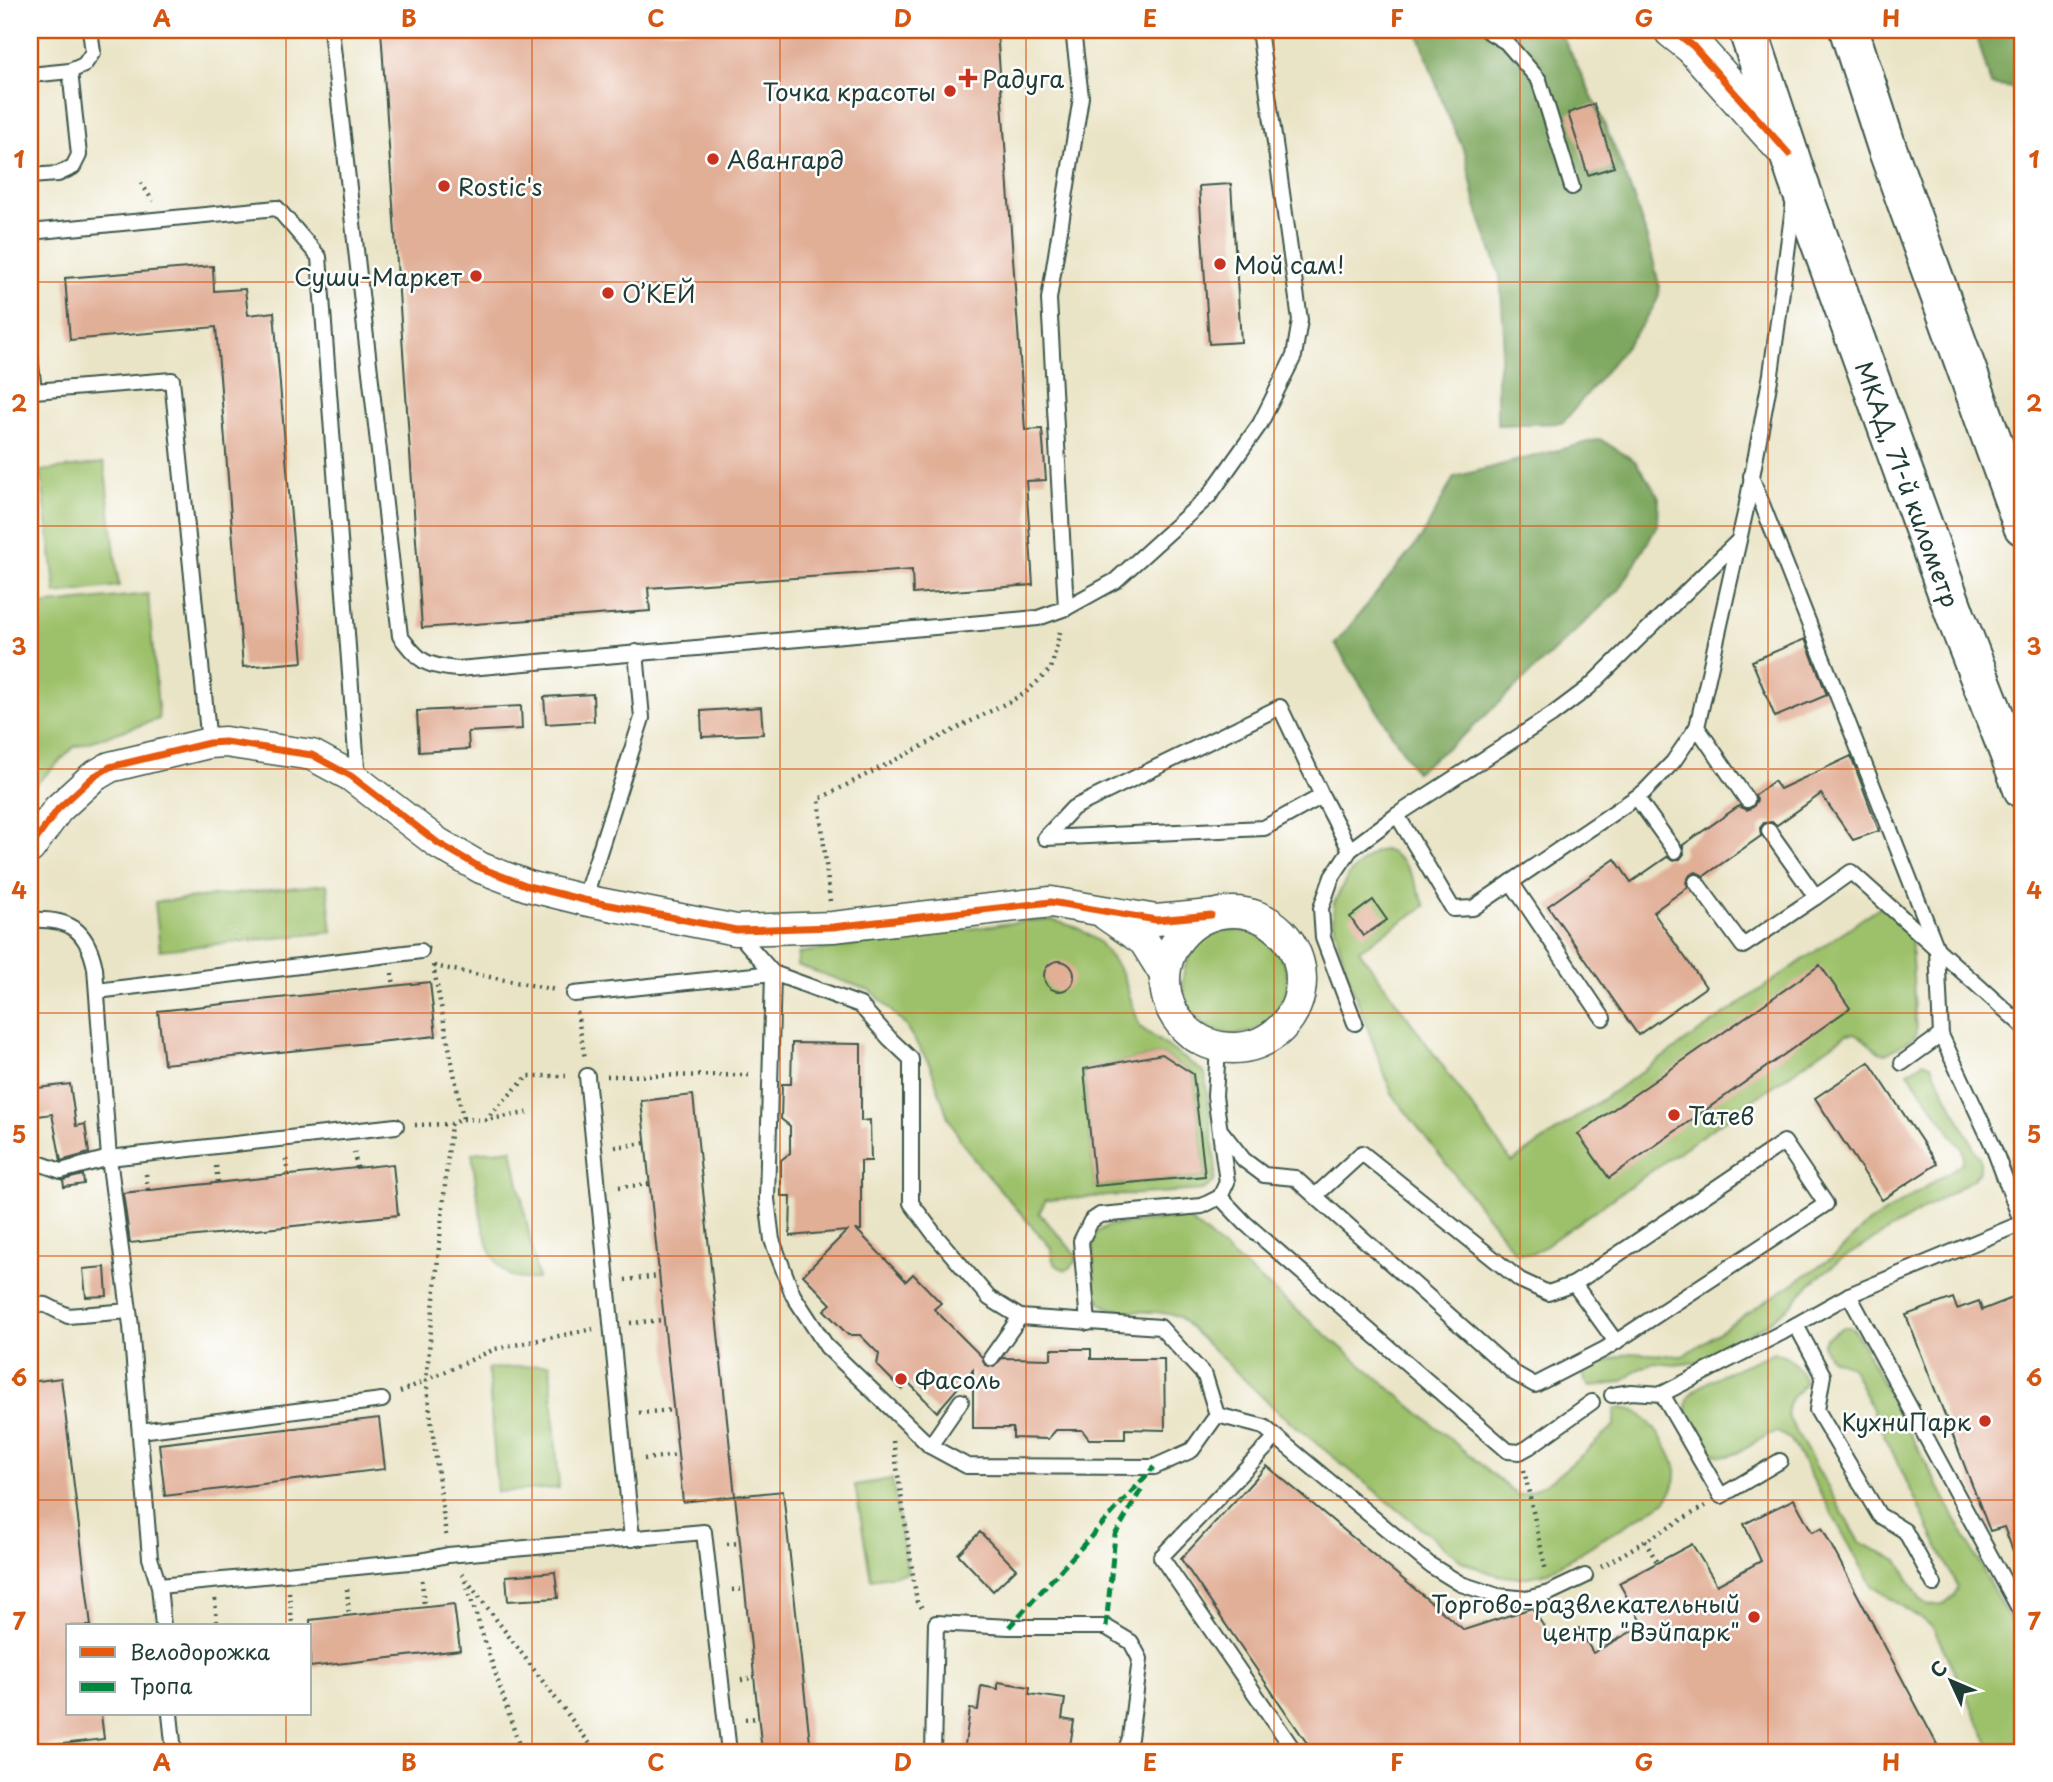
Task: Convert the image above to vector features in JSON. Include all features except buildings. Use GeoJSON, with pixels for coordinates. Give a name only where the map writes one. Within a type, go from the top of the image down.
{"type":"FeatureCollection","features":[{"type":"Feature","properties":{"kind":"highway"},"geometry":{"type":"LineString","coordinates":[[1849,30],[1887,148],[2023,526]]}},
{"type":"Feature","properties":{"kind":"highway","name":"МКАД, 71-й километр"},"geometry":{"type":"LineString","coordinates":[[1748,32],[1793,166],[1956,617],[2023,789]]}},
{"type":"Feature","properties":{"kind":"street"},"geometry":{"type":"LineString","coordinates":[[1673,30],[1693,46],[1793,166]]}},
{"type":"Feature","properties":{"kind":"street"},"geometry":{"type":"LineString","coordinates":[[30,848],[58,809],[93,777],[110,767],[209,743],[225,742],[312,755],[358,781],[438,844],[481,869],[528,886],[584,900],[736,930],[833,927],[1051,902],[1156,920],[1238,911],[1263,918],[1285,935],[1298,958],[1302,986],[1293,1014],[1279,1031],[1258,1045],[1237,1049],[1218,1048],[1201,1042],[1182,1027],[1168,1004],[1164,973],[1171,949],[1187,928],[1211,915]]}},
{"type":"Feature","properties":{"kind":"street"},"geometry":{"type":"LineString","coordinates":[[1096,908],[1144,941],[1164,973]]}},
{"type":"Feature","properties":{"kind":"lane"},"geometry":{"type":"LineString","coordinates":[[30,75],[70,71],[84,65],[93,52],[90,30]]}},
{"type":"Feature","properties":{"kind":"lane"},"geometry":{"type":"LineString","coordinates":[[331,30],[400,636],[416,656],[434,667],[458,669],[1038,618],[1066,608],[1115,581],[1209,496],[1260,424],[1294,356],[1300,320],[1259,30]]}},
{"type":"Feature","properties":{"kind":"lane"},"geometry":{"type":"LineString","coordinates":[[1066,608],[1049,299],[1082,97],[1073,30]]}},
{"type":"Feature","properties":{"kind":"lane"},"geometry":{"type":"LineString","coordinates":[[1486,30],[1506,42],[1539,80],[1572,187]]}},
{"type":"Feature","properties":{"kind":"lane"},"geometry":{"type":"LineString","coordinates":[[30,176],[58,174],[73,167],[79,155],[70,71]]}},
{"type":"Feature","properties":{"kind":"lane"},"geometry":{"type":"LineString","coordinates":[[1397,816],[1453,909],[1473,908],[1637,798],[1673,762],[1698,727],[1746,509],[1770,374],[1793,166]]}},
{"type":"Feature","properties":{"kind":"lane"},"geometry":{"type":"LineString","coordinates":[[30,232],[277,208],[319,257],[358,781]]}},
{"type":"Feature","properties":{"kind":"lane"},"geometry":{"type":"LineString","coordinates":[[30,356],[34,391],[172,380],[209,743]]}},
{"type":"Feature","properties":{"kind":"lane"},"geometry":{"type":"LineString","coordinates":[[1612,1395],[1631,1392],[1662,1394],[1796,1325],[1849,1294],[2023,1225],[1981,1119],[1941,1035],[1937,949],[1751,476]]}},
{"type":"Feature","properties":{"kind":"lane"},"geometry":{"type":"LineString","coordinates":[[1355,1023],[1323,938],[1321,908],[1332,877],[1350,850],[1588,688],[1738,541]]}},
{"type":"Feature","properties":{"kind":"lane"},"geometry":{"type":"LineString","coordinates":[[584,900],[642,718],[636,653]]}},
{"type":"Feature","properties":{"kind":"lane"},"geometry":{"type":"LineString","coordinates":[[1322,796],[1264,828],[1045,838],[1073,808],[1280,707],[1350,850]]}},
{"type":"Feature","properties":{"kind":"lane"},"geometry":{"type":"LineString","coordinates":[[1698,727],[1747,800]]}},
{"type":"Feature","properties":{"kind":"lane"},"geometry":{"type":"LineString","coordinates":[[1637,798],[1675,851]]}},
{"type":"Feature","properties":{"kind":"lane"},"geometry":{"type":"LineString","coordinates":[[1769,831],[1816,897]]}},
{"type":"Feature","properties":{"kind":"lane"},"geometry":{"type":"LineString","coordinates":[[1696,882],[1743,946],[1851,872],[2023,1026]]}},
{"type":"Feature","properties":{"kind":"lane"},"geometry":{"type":"LineString","coordinates":[[1511,882],[1603,1018]]}},
{"type":"Feature","properties":{"kind":"lane"},"geometry":{"type":"LineString","coordinates":[[30,920],[65,922],[79,933],[91,950],[97,991],[109,1157],[129,1311],[150,1558],[159,1586],[163,1624]]}},
{"type":"Feature","properties":{"kind":"lane"},"geometry":{"type":"LineString","coordinates":[[736,930],[773,973],[767,1199],[772,1240],[793,1295],[827,1347],[930,1446],[967,1466],[1154,1467],[1192,1450],[1217,1415]]}},
{"type":"Feature","properties":{"kind":"lane"},"geometry":{"type":"LineString","coordinates":[[97,991],[421,951]]}},
{"type":"Feature","properties":{"kind":"lane"},"geometry":{"type":"LineString","coordinates":[[574,993],[773,973],[860,1004],[911,1059],[911,1203],[989,1298],[1020,1317],[1160,1327],[1205,1376],[1217,1415]]}},
{"type":"Feature","properties":{"kind":"lane"},"geometry":{"type":"LineString","coordinates":[[1902,1063],[1941,1035]]}},
{"type":"Feature","properties":{"kind":"lane"},"geometry":{"type":"LineString","coordinates":[[1088,1323],[1081,1241],[1091,1221],[1100,1215],[1202,1206],[1220,1197],[1227,1182],[1215,1096],[1218,1048]]}},
{"type":"Feature","properties":{"kind":"lane"},"geometry":{"type":"LineString","coordinates":[[587,1076],[632,1539]]}},
{"type":"Feature","properties":{"kind":"lane"},"geometry":{"type":"LineString","coordinates":[[30,1160],[61,1171],[109,1157],[396,1126]]}},
{"type":"Feature","properties":{"kind":"lane"},"geometry":{"type":"LineString","coordinates":[[1221,1132],[1244,1160],[1264,1175],[1295,1178],[1315,1196],[1506,1367],[1535,1385],[1616,1342],[1826,1204],[1784,1142],[1574,1284],[1548,1293],[1520,1280],[1362,1153],[1315,1196]]}},
{"type":"Feature","properties":{"kind":"lane"},"geometry":{"type":"LineString","coordinates":[[1220,1197],[1245,1223],[1508,1451],[1520,1452],[1592,1402]]}},
{"type":"Feature","properties":{"kind":"lane"},"geometry":{"type":"LineString","coordinates":[[1574,1284],[1616,1342]]}},
{"type":"Feature","properties":{"kind":"lane"},"geometry":{"type":"LineString","coordinates":[[1849,1294],[2023,1616]]}},
{"type":"Feature","properties":{"kind":"lane"},"geometry":{"type":"LineString","coordinates":[[30,1304],[46,1305],[68,1316],[129,1311]]}},
{"type":"Feature","properties":{"kind":"lane"},"geometry":{"type":"LineString","coordinates":[[991,1358],[1020,1317]]}},
{"type":"Feature","properties":{"kind":"lane"},"geometry":{"type":"LineString","coordinates":[[1796,1325],[1823,1375],[1817,1410],[1879,1515],[1905,1531],[1934,1584]]}},
{"type":"Feature","properties":{"kind":"lane"},"geometry":{"type":"LineString","coordinates":[[1662,1394],[1721,1496],[1780,1461]]}},
{"type":"Feature","properties":{"kind":"lane"},"geometry":{"type":"LineString","coordinates":[[140,1431],[382,1400]]}},
{"type":"Feature","properties":{"kind":"lane"},"geometry":{"type":"LineString","coordinates":[[930,1446],[961,1401]]}},
{"type":"Feature","properties":{"kind":"lane"},"geometry":{"type":"LineString","coordinates":[[1217,1415],[1264,1427],[1430,1565],[1461,1584],[1498,1596],[1527,1599],[1549,1593],[1585,1576]]}},
{"type":"Feature","properties":{"kind":"lane"},"geometry":{"type":"LineString","coordinates":[[1276,1437],[1161,1558],[1295,1752]]}},
{"type":"Feature","properties":{"kind":"lane"},"geometry":{"type":"LineString","coordinates":[[159,1586],[420,1561],[448,1555],[704,1532],[729,1752]]}},
{"type":"Feature","properties":{"kind":"lane"},"geometry":{"type":"LineString","coordinates":[[933,1752],[936,1623],[1009,1627],[1106,1627],[1131,1642],[1140,1659],[1130,1738],[1125,1752]]}},
{"type":"Feature","properties":{"kind":"lane"},"geometry":{"type":"LineString","coordinates":[[170,1716],[174,1752]]}},
{"type":"Feature","properties":{"kind":"path"},"geometry":{"type":"LineString","coordinates":[[833,927],[819,799],[1024,694],[1051,669],[1066,608]]}},
{"type":"Feature","properties":{"kind":"path"},"geometry":{"type":"LineString","coordinates":[[421,951],[433,966],[463,1119]]}},
{"type":"Feature","properties":{"kind":"path"},"geometry":{"type":"LineString","coordinates":[[433,966],[574,993],[587,1076]]}},
{"type":"Feature","properties":{"kind":"path"},"geometry":{"type":"LineString","coordinates":[[485,1120],[528,1076],[770,1075]]}},
{"type":"Feature","properties":{"kind":"path"},"geometry":{"type":"LineString","coordinates":[[396,1126],[451,1124],[463,1119],[485,1120],[531,1112]]}},
{"type":"Feature","properties":{"kind":"path"},"geometry":{"type":"LineString","coordinates":[[451,1124],[426,1381],[448,1555],[596,1752]]}},
{"type":"Feature","properties":{"kind":"path"},"geometry":{"type":"LineString","coordinates":[[594,1149],[645,1143]]}},
{"type":"Feature","properties":{"kind":"path"},"geometry":{"type":"LineString","coordinates":[[598,1189],[649,1184]]}},
{"type":"Feature","properties":{"kind":"path"},"geometry":{"type":"LineString","coordinates":[[607,1282],[659,1276]]}},
{"type":"Feature","properties":{"kind":"path"},"geometry":{"type":"LineString","coordinates":[[382,1400],[495,1349],[611,1325],[664,1320]]}},
{"type":"Feature","properties":{"kind":"path"},"geometry":{"type":"LineString","coordinates":[[888,1405],[917,1602],[936,1623]]}},
{"type":"Feature","properties":{"kind":"path"},"geometry":{"type":"LineString","coordinates":[[620,1416],[673,1410]]}},
{"type":"Feature","properties":{"kind":"path"},"geometry":{"type":"LineString","coordinates":[[1520,1452],[1549,1593]]}},
{"type":"Feature","properties":{"kind":"path"},"geometry":{"type":"LineString","coordinates":[[625,1461],[678,1455]]}},
{"type":"Feature","properties":{"kind":"path"},"geometry":{"type":"LineString","coordinates":[[1585,1576],[1721,1496]]}},
{"type":"Feature","properties":{"kind":"path"},"geometry":{"type":"LineString","coordinates":[[1645,1541],[1657,1562]]}},
{"type":"Feature","properties":{"kind":"path"},"geometry":{"type":"LineString","coordinates":[[287,1574],[292,1622]]}},
{"type":"Feature","properties":{"kind":"path"},"geometry":{"type":"LineString","coordinates":[[463,1575],[519,1745],[524,1752]]}},
{"type":"Feature","properties":{"kind":"green space"},"geometry":{"type":"Polygon","coordinates":[[[1417,30],[1559,30],[1599,111],[1633,195],[1651,252],[1659,294],[1655,305],[1632,338],[1563,423],[1497,425],[1497,381],[1504,334],[1500,276],[1477,209],[1465,153],[1445,109],[1417,30]]]}},
{"type":"Feature","properties":{"kind":"green space"},"geometry":{"type":"Polygon","coordinates":[[[1975,30],[2023,30],[2023,89],[1991,85],[1975,30]]]}},
{"type":"Feature","properties":{"kind":"green space"},"geometry":{"type":"Polygon","coordinates":[[[1600,439],[1635,461],[1659,496],[1658,525],[1620,589],[1469,731],[1416,772],[1335,644],[1422,537],[1454,477],[1600,439]]]}},
{"type":"Feature","properties":{"kind":"green space"},"geometry":{"type":"Polygon","coordinates":[[[104,463],[119,586],[56,594],[41,471],[104,463]]]}},
{"type":"Feature","properties":{"kind":"green space"},"geometry":{"type":"Polygon","coordinates":[[[148,594],[159,719],[74,747],[30,790],[30,606],[148,594]]]}},
{"type":"Feature","properties":{"kind":"green space"},"geometry":{"type":"Polygon","coordinates":[[[1384,850],[1405,865],[1425,906],[1359,950],[1512,1162],[1892,898],[1904,914],[1911,940],[1916,1034],[1886,1054],[1879,1052],[1856,1033],[1847,1034],[1539,1250],[1532,1254],[1515,1252],[1392,1094],[1346,970],[1333,920],[1334,903],[1349,874],[1374,852],[1384,850]]]}},
{"type":"Feature","properties":{"kind":"green space"},"geometry":{"type":"Polygon","coordinates":[[[327,884],[332,932],[160,950],[155,902],[327,884]]]}},
{"type":"Feature","properties":{"kind":"green space"},"geometry":{"type":"Polygon","coordinates":[[[1052,920],[1078,928],[1099,942],[1122,973],[1140,1027],[1205,1073],[1216,1169],[1214,1182],[1203,1190],[1046,1200],[1039,1213],[1076,1255],[1076,1261],[1067,1270],[1054,1262],[1051,1248],[975,1161],[960,1139],[948,1117],[930,1065],[905,1025],[872,991],[797,965],[799,953],[1026,921],[1052,920]],[[1162,1054],[1084,1069],[1095,1186],[1205,1176],[1193,1074],[1162,1054]]]}},
{"type":"Feature","properties":{"kind":"green space"},"geometry":{"type":"Polygon","coordinates":[[[1235,930],[1255,934],[1272,945],[1283,962],[1287,982],[1283,1002],[1272,1019],[1255,1030],[1235,1034],[1215,1030],[1198,1019],[1187,1002],[1183,982],[1187,962],[1198,945],[1215,934],[1235,930]]]}},
{"type":"Feature","properties":{"kind":"green space"},"geometry":{"type":"Polygon","coordinates":[[[1923,1062],[1931,1065],[1980,1160],[1980,1170],[1973,1179],[1840,1260],[1765,1325],[1698,1362],[1675,1365],[1654,1363],[1637,1370],[1625,1380],[1612,1384],[1590,1386],[1585,1381],[1583,1374],[1587,1368],[1629,1353],[1683,1356],[1836,1255],[1866,1225],[1961,1164],[1964,1157],[1962,1149],[1908,1072],[1923,1062]]]}},
{"type":"Feature","properties":{"kind":"green space"},"geometry":{"type":"Polygon","coordinates":[[[512,1149],[538,1279],[514,1277],[501,1268],[486,1239],[478,1202],[472,1153],[512,1149]]]}},
{"type":"Feature","properties":{"kind":"green space"},"geometry":{"type":"Polygon","coordinates":[[[1187,1218],[1517,1495],[1542,1485],[1569,1466],[1615,1425],[1615,1409],[1623,1408],[1643,1416],[1655,1430],[1674,1463],[1675,1483],[1666,1501],[1546,1573],[1523,1577],[1502,1576],[1460,1560],[1277,1411],[1179,1317],[1119,1310],[1108,1307],[1099,1300],[1095,1292],[1093,1246],[1096,1232],[1110,1225],[1187,1218]]]}},
{"type":"Feature","properties":{"kind":"green space"},"geometry":{"type":"Polygon","coordinates":[[[1844,1327],[1855,1331],[2023,1645],[2023,1752],[1993,1752],[1933,1627],[1872,1586],[1791,1440],[1777,1432],[1772,1433],[1736,1453],[1724,1456],[1716,1454],[1700,1441],[1689,1421],[1687,1402],[1697,1389],[1717,1377],[1773,1353],[1789,1358],[1797,1366],[1805,1382],[1788,1405],[1788,1417],[1859,1542],[1898,1560],[1920,1599],[1929,1605],[1943,1604],[1954,1596],[1958,1588],[1851,1366],[1830,1359],[1823,1345],[1826,1338],[1844,1327]]]}},
{"type":"Feature","properties":{"kind":"green space"},"geometry":{"type":"Polygon","coordinates":[[[550,1364],[559,1488],[497,1492],[488,1369],[550,1364]]]}},
{"type":"Feature","properties":{"kind":"green space"},"geometry":{"type":"Polygon","coordinates":[[[892,1479],[908,1573],[871,1579],[855,1485],[892,1479]]]}},
{"type":"Feature","properties":{"kind":"marked path"},"geometry":{"type":"LineString","coordinates":[[1009,1627],[1154,1467]]}},
{"type":"Feature","properties":{"kind":"marked path"},"geometry":{"type":"LineString","coordinates":[[1106,1627],[1115,1535],[1142,1488]]}},
{"type":"Feature","properties":{"kind":"cycle path"},"geometry":{"type":"LineString","coordinates":[[1673,30],[1693,46],[1789,154]]}},
{"type":"Feature","properties":{"kind":"cycle path"},"geometry":{"type":"LineString","coordinates":[[30,848],[58,809],[93,777],[110,767],[209,743],[225,742],[312,755],[351,776],[438,843],[481,868],[528,886],[584,900],[736,930],[833,927],[1051,902],[1156,920],[1211,915]]}},
{"type":"Feature","properties":{"kind":"place","name":"Радуга"},"geometry":{"type":"Point","coordinates":[968,78]}},
{"type":"Feature","properties":{"kind":"place","name":"Точка красоты"},"geometry":{"type":"Point","coordinates":[950,91]}},
{"type":"Feature","properties":{"kind":"place","name":"Авангард"},"geometry":{"type":"Point","coordinates":[713,159]}},
{"type":"Feature","properties":{"kind":"place","name":"Rostic's"},"geometry":{"type":"Point","coordinates":[444,186]}},
{"type":"Feature","properties":{"kind":"place","name":"Мой сам!"},"geometry":{"type":"Point","coordinates":[1220,264]}},
{"type":"Feature","properties":{"kind":"place","name":"Суши-Маркет"},"geometry":{"type":"Point","coordinates":[476,276]}},
{"type":"Feature","properties":{"kind":"place","name":"О’КЕЙ"},"geometry":{"type":"Point","coordinates":[608,293]}},
{"type":"Feature","properties":{"kind":"place","name":"Татев"},"geometry":{"type":"Point","coordinates":[1674,1115]}},
{"type":"Feature","properties":{"kind":"place","name":"Фасоль"},"geometry":{"type":"Point","coordinates":[901,1379]}},
{"type":"Feature","properties":{"kind":"place","name":"КухниПарк"},"geometry":{"type":"Point","coordinates":[1985,1421]}},
{"type":"Feature","properties":{"kind":"place","name":"Торгово-развлекательный центр \"Вэйпарк\""},"geometry":{"type":"Point","coordinates":[1754,1617]}}]}
